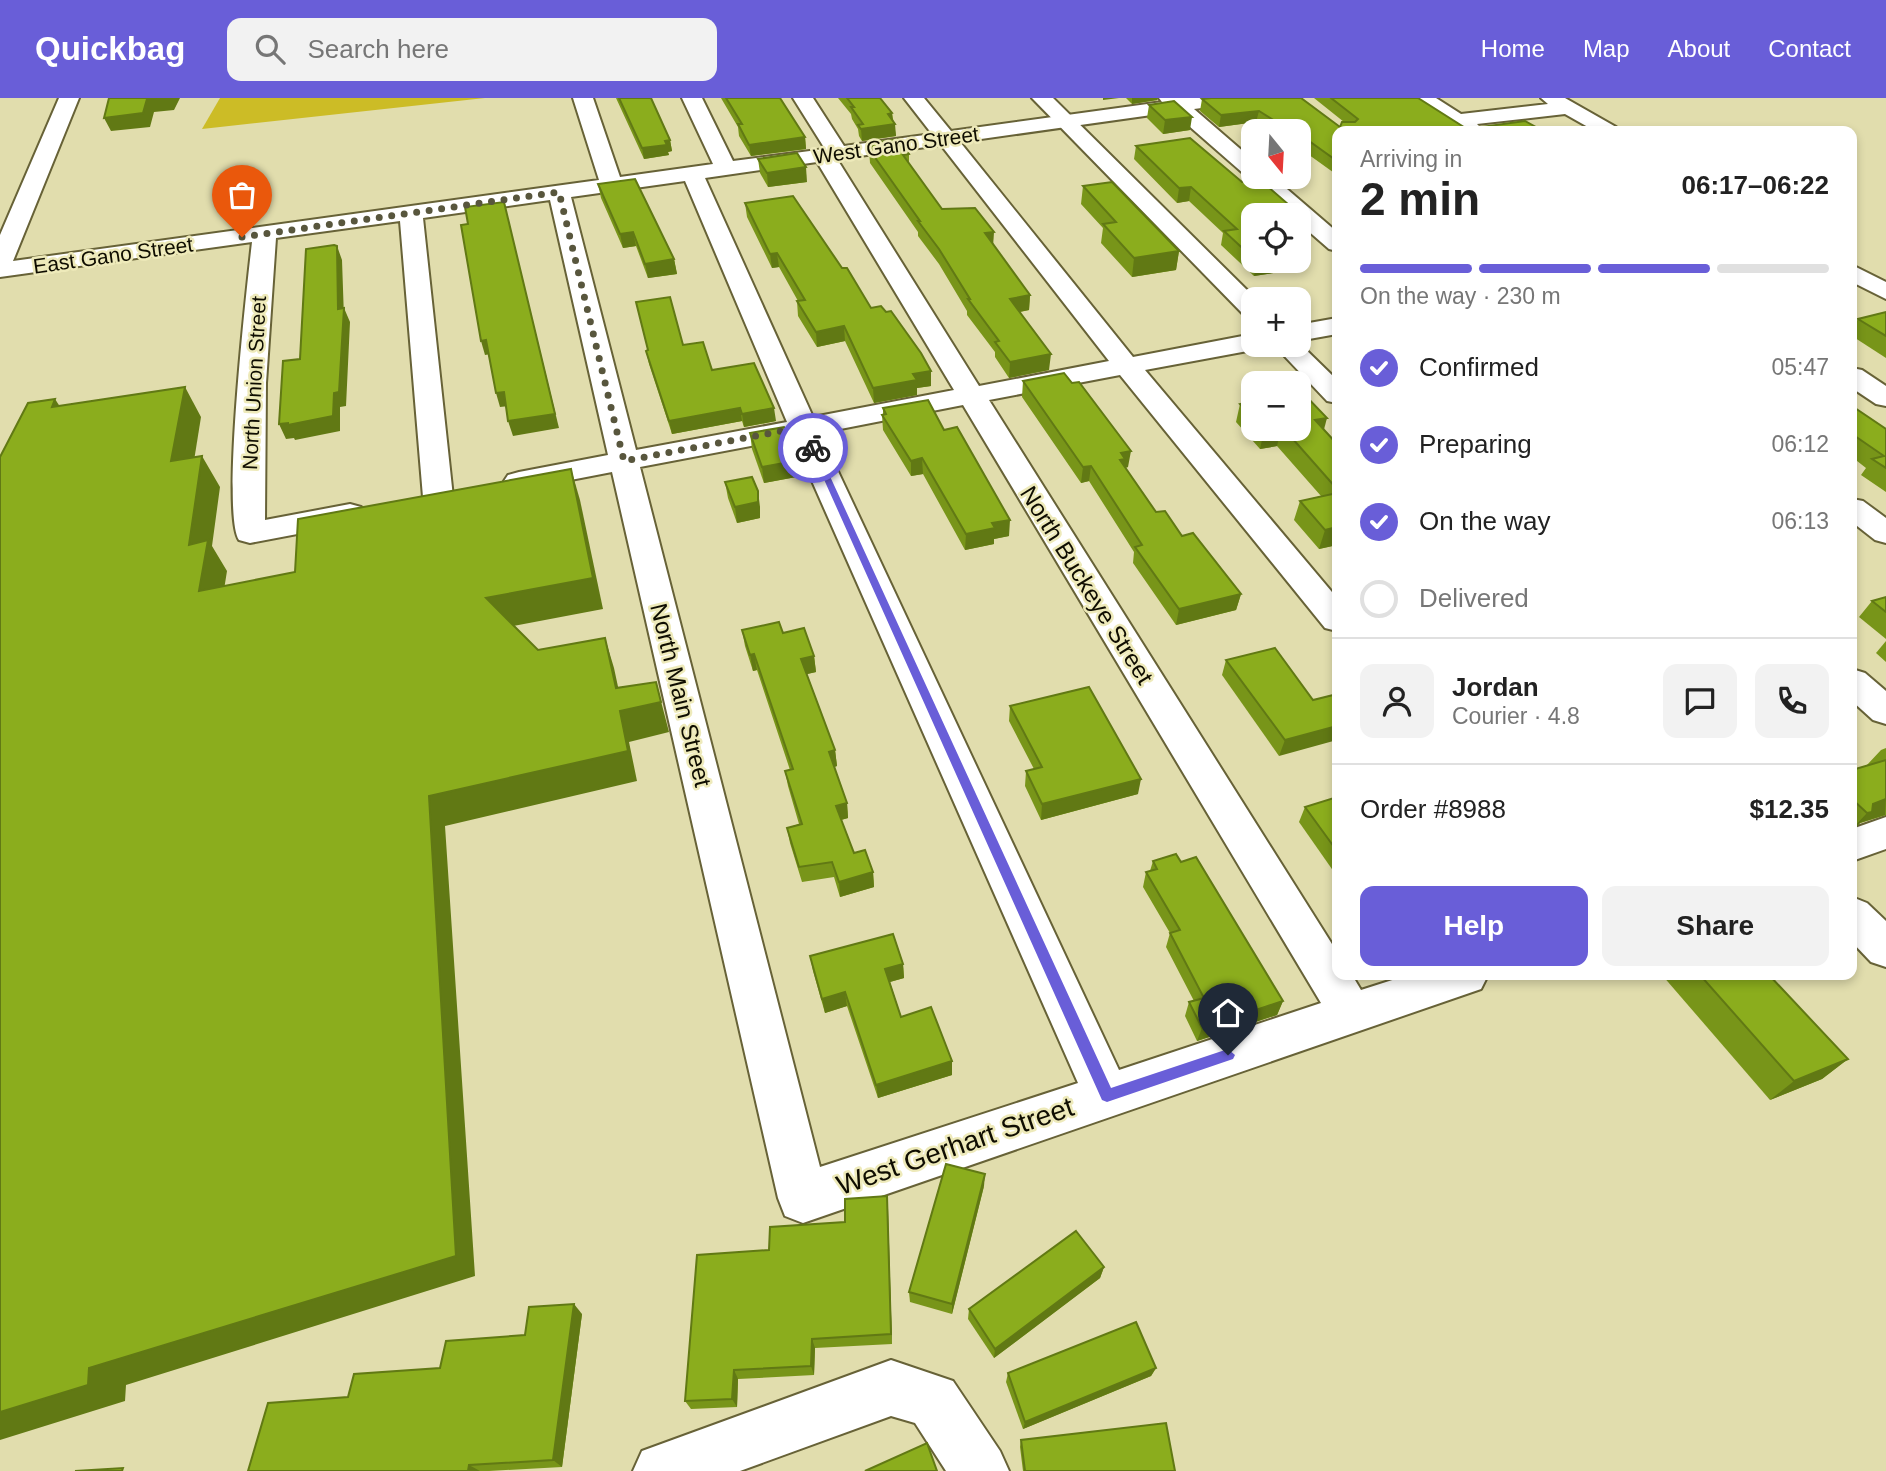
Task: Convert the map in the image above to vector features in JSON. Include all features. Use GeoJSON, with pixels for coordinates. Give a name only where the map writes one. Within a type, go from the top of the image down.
{"type":"FeatureCollection","features":[{"type":"Feature","properties":{"kind":"street"},"geometry":{"type":"LineString","coordinates":[[0,263],[69,98]]}},
{"type":"Feature","properties":{"kind":"street"},"geometry":{"type":"LineString","coordinates":[[583,98],[612,185]]}},
{"type":"Feature","properties":{"kind":"street"},"geometry":{"type":"LineString","coordinates":[[692,98],[726,169]]}},
{"type":"Feature","properties":{"kind":"street","name":"North Buckeye Street"},"geometry":{"type":"LineString","coordinates":[[803,98],[831,155],[971,396],[1351,1013]]}},
{"type":"Feature","properties":{"kind":"street"},"geometry":{"type":"LineString","coordinates":[[914,98],[1127,366],[1332,614]]}},
{"type":"Feature","properties":{"kind":"street"},"geometry":{"type":"LineString","coordinates":[[1042,98],[1241,298]]}},
{"type":"Feature","properties":{"kind":"street","name":"West Gano Street"},"geometry":{"type":"LineString","coordinates":[[559,192],[1066,121],[1173,102],[1232,98]]}},
{"type":"Feature","properties":{"kind":"street"},"geometry":{"type":"LineString","coordinates":[[1423,98],[1466,126]]}},
{"type":"Feature","properties":{"kind":"street"},"geometry":{"type":"LineString","coordinates":[[1173,102],[1241,161]]}},
{"type":"Feature","properties":{"kind":"street"},"geometry":{"type":"LineString","coordinates":[[1457,120],[1560,103],[1600,126]]}},
{"type":"Feature","properties":{"kind":"street"},"geometry":{"type":"LineString","coordinates":[[692,173],[803,427],[1107,1095]]}},
{"type":"Feature","properties":{"kind":"street"},"geometry":{"type":"LineString","coordinates":[[1274,189],[1332,240]]}},
{"type":"Feature","properties":{"kind":"street","name":"East Gano Street"},"geometry":{"type":"LineString","coordinates":[[0,270],[559,192]]}},
{"type":"Feature","properties":{"kind":"street","name":"North Main Street"},"geometry":{"type":"LineString","coordinates":[[559,192],[803,1198]]}},
{"type":"Feature","properties":{"kind":"street"},"geometry":{"type":"LineString","coordinates":[[411,213],[438,497],[1241,344]]}},
{"type":"Feature","properties":{"kind":"street","name":"North Union Street"},"geometry":{"type":"LineString","coordinates":[[265,233],[256,322],[248,459],[250,533],[438,497]]}},
{"type":"Feature","properties":{"kind":"street"},"geometry":{"type":"LineString","coordinates":[[1857,275],[1886,292]]}},
{"type":"Feature","properties":{"kind":"street"},"geometry":{"type":"LineString","coordinates":[[1311,331],[1332,327]]}},
{"type":"Feature","properties":{"kind":"street"},"geometry":{"type":"LineString","coordinates":[[1299,357],[1332,390]]}},
{"type":"Feature","properties":{"kind":"street"},"geometry":{"type":"LineString","coordinates":[[1857,379],[1886,398]]}},
{"type":"Feature","properties":{"kind":"street"},"geometry":{"type":"LineString","coordinates":[[1857,512],[1886,533]]}},
{"type":"Feature","properties":{"kind":"street"},"geometry":{"type":"LineString","coordinates":[[1857,686],[1886,711]]}},
{"type":"Feature","properties":{"kind":"street","name":"West Gerhart Street"},"geometry":{"type":"LineString","coordinates":[[803,1198],[1451,980]]}},
{"type":"Feature","properties":{"kind":"street"},"geometry":{"type":"LineString","coordinates":[[662,1471],[891,1388],[933,1401],[980,1471]]}},
{"type":"Feature","properties":{"kind":"shaded area"},"geometry":{"type":"Polygon","coordinates":[[[220,98],[485,98],[202,129],[220,98]]]}},
{"type":"Feature","properties":{"kind":"building"},"geometry":{"type":"Polygon","coordinates":[[[109,98],[156,98],[147,99],[143,113],[104,118],[109,98]]]}},
{"type":"Feature","properties":{"kind":"building"},"geometry":{"type":"Polygon","coordinates":[[[619,98],[651,98],[670,140],[665,141],[667,145],[642,148],[619,98]]]}},
{"type":"Feature","properties":{"kind":"building"},"geometry":{"type":"Polygon","coordinates":[[[726,98],[780,98],[805,137],[749,145],[738,124],[742,124],[726,98]]]}},
{"type":"Feature","properties":{"kind":"building"},"geometry":{"type":"Polygon","coordinates":[[[847,98],[880,98],[892,113],[888,114],[895,124],[861,129],[858,125],[863,124],[847,98]]]}},
{"type":"Feature","properties":{"kind":"building"},"geometry":{"type":"Polygon","coordinates":[[[1301,98],[1339,126],[1332,126],[1332,157],[1311,142],[1311,119],[1272,119],[1259,111],[1221,115],[1202,99],[1301,98]]]}},
{"type":"Feature","properties":{"kind":"building"},"geometry":{"type":"Polygon","coordinates":[[[1331,98],[1418,98],[1462,126],[1340,126],[1342,122],[1355,122],[1358,119],[1331,98]]]}},
{"type":"Feature","properties":{"kind":"building"},"geometry":{"type":"Polygon","coordinates":[[[1174,101],[1192,117],[1165,120],[1149,105],[1174,101]]]}},
{"type":"Feature","properties":{"kind":"building"},"geometry":{"type":"Polygon","coordinates":[[[1525,121],[1534,126],[1489,126],[1525,121]]]}},
{"type":"Feature","properties":{"kind":"building"},"geometry":{"type":"Polygon","coordinates":[[[1190,138],[1241,181],[1241,189],[1271,189],[1287,203],[1241,203],[1241,247],[1224,231],[1237,229],[1191,187],[1179,188],[1136,146],[1190,138]]]}},
{"type":"Feature","properties":{"kind":"building"},"geometry":{"type":"Polygon","coordinates":[[[900,139],[909,154],[903,155],[942,209],[975,208],[994,232],[985,233],[1030,295],[1010,299],[1051,354],[1010,362],[995,342],[999,341],[968,299],[939,249],[869,149],[875,148],[871,143],[900,139]]]}},
{"type":"Feature","properties":{"kind":"building"},"geometry":{"type":"Polygon","coordinates":[[[797,153],[806,167],[767,173],[758,159],[797,153]]]}},
{"type":"Feature","properties":{"kind":"building"},"geometry":{"type":"Polygon","coordinates":[[[635,179],[674,259],[645,264],[633,232],[620,234],[598,184],[635,179]]]}},
{"type":"Feature","properties":{"kind":"building"},"geometry":{"type":"Polygon","coordinates":[[[1112,182],[1179,251],[1134,258],[1103,224],[1116,222],[1083,186],[1112,182]]]}},
{"type":"Feature","properties":{"kind":"building"},"geometry":{"type":"Polygon","coordinates":[[[793,196],[842,268],[847,268],[871,308],[881,306],[886,312],[891,311],[931,371],[913,374],[917,380],[873,388],[844,326],[816,332],[797,301],[805,300],[777,253],[770,254],[745,203],[793,196]]]}},
{"type":"Feature","properties":{"kind":"building"},"geometry":{"type":"Polygon","coordinates":[[[504,202],[555,414],[508,421],[504,392],[496,393],[486,340],[481,341],[461,225],[468,224],[465,207],[504,202]]]}},
{"type":"Feature","properties":{"kind":"building"},"geometry":{"type":"Polygon","coordinates":[[[337,246],[338,309],[344,308],[339,392],[334,393],[333,416],[288,425],[279,424],[283,361],[300,359],[306,249],[337,246]]]}},
{"type":"Feature","properties":{"kind":"building"},"geometry":{"type":"Polygon","coordinates":[[[670,297],[683,345],[703,342],[712,370],[754,363],[774,408],[742,414],[740,408],[669,421],[646,351],[648,350],[636,302],[670,297]]]}},
{"type":"Feature","properties":{"kind":"building"},"geometry":{"type":"Polygon","coordinates":[[[1886,312],[1886,336],[1858,319],[1886,312]]]}},
{"type":"Feature","properties":{"kind":"building"},"geometry":{"type":"Polygon","coordinates":[[[1064,373],[1072,383],[1079,382],[1131,451],[1121,453],[1125,459],[1120,460],[1156,512],[1165,511],[1182,536],[1193,533],[1241,594],[1179,609],[1135,547],[1142,545],[1091,466],[1083,467],[1023,381],[1064,373]]]}},
{"type":"Feature","properties":{"kind":"building"},"geometry":{"type":"Polygon","coordinates":[[[185,387],[171,461],[202,456],[189,545],[208,540],[199,591],[295,572],[298,519],[571,469],[593,578],[486,598],[538,650],[605,638],[616,688],[656,682],[661,702],[620,711],[628,751],[429,796],[456,1256],[89,1368],[88,1385],[0,1412],[0,457],[28,403],[55,399],[52,407],[185,387]]]}},
{"type":"Feature","properties":{"kind":"building"},"geometry":{"type":"Polygon","coordinates":[[[928,400],[944,430],[957,427],[1010,520],[992,523],[995,528],[966,534],[922,458],[911,461],[882,415],[886,414],[883,408],[928,400]]]}},
{"type":"Feature","properties":{"kind":"building"},"geometry":{"type":"Polygon","coordinates":[[[1311,401],[1327,418],[1315,420],[1332,439],[1332,483],[1295,441],[1311,441],[1311,401]]]}},
{"type":"Feature","properties":{"kind":"building"},"geometry":{"type":"Polygon","coordinates":[[[1857,409],[1886,429],[1886,468],[1872,459],[1884,456],[1857,437],[1857,409]]]}},
{"type":"Feature","properties":{"kind":"building"},"geometry":{"type":"Polygon","coordinates":[[[784,427],[791,436],[795,436],[806,459],[762,467],[750,433],[784,427]]]}},
{"type":"Feature","properties":{"kind":"building"},"geometry":{"type":"Polygon","coordinates":[[[752,477],[758,491],[758,502],[735,507],[725,482],[752,477]]]}},
{"type":"Feature","properties":{"kind":"building"},"geometry":{"type":"Polygon","coordinates":[[[1332,494],[1332,528],[1325,530],[1300,501],[1332,494]]]}},
{"type":"Feature","properties":{"kind":"building"},"geometry":{"type":"Polygon","coordinates":[[[1886,597],[1886,612],[1872,601],[1886,597]]]}},
{"type":"Feature","properties":{"kind":"building"},"geometry":{"type":"Polygon","coordinates":[[[779,622],[783,633],[804,628],[814,656],[801,659],[835,750],[829,752],[847,803],[836,806],[854,853],[865,850],[873,872],[839,882],[832,862],[799,867],[787,828],[802,824],[785,771],[793,769],[754,654],[750,655],[742,630],[779,622]]]}},
{"type":"Feature","properties":{"kind":"building"},"geometry":{"type":"Polygon","coordinates":[[[1275,648],[1313,700],[1332,695],[1332,727],[1285,740],[1226,660],[1275,648]]]}},
{"type":"Feature","properties":{"kind":"building"},"geometry":{"type":"Polygon","coordinates":[[[1089,687],[1141,779],[1042,804],[1026,771],[1042,767],[1010,706],[1089,687]]]}},
{"type":"Feature","properties":{"kind":"building"},"geometry":{"type":"Polygon","coordinates":[[[1886,760],[1886,799],[1873,804],[1872,812],[1867,813],[1857,804],[1857,769],[1886,760]]]}},
{"type":"Feature","properties":{"kind":"building"},"geometry":{"type":"Polygon","coordinates":[[[1332,799],[1332,844],[1305,807],[1332,799]]]}},
{"type":"Feature","properties":{"kind":"building"},"geometry":{"type":"Polygon","coordinates":[[[1176,854],[1181,862],[1196,857],[1283,1001],[1202,1028],[1189,1002],[1204,998],[1170,933],[1180,930],[1146,872],[1157,869],[1153,861],[1176,854]]]}},
{"type":"Feature","properties":{"kind":"building"},"geometry":{"type":"Polygon","coordinates":[[[893,934],[903,964],[885,969],[901,1017],[931,1007],[952,1061],[876,1085],[845,992],[822,999],[810,956],[893,934]]]}},
{"type":"Feature","properties":{"kind":"building"},"geometry":{"type":"Polygon","coordinates":[[[1704,980],[1774,980],[1848,1059],[1794,1081],[1704,980]]]}},
{"type":"Feature","properties":{"kind":"building"},"geometry":{"type":"Polygon","coordinates":[[[946,1164],[985,1174],[952,1304],[909,1292],[946,1164]]]}},
{"type":"Feature","properties":{"kind":"building"},"geometry":{"type":"Polygon","coordinates":[[[887,1196],[891,1334],[812,1339],[811,1366],[734,1370],[732,1399],[685,1401],[697,1255],[769,1250],[770,1227],[845,1222],[845,1199],[887,1196]]]}},
{"type":"Feature","properties":{"kind":"building"},"geometry":{"type":"Polygon","coordinates":[[[1076,1231],[1104,1267],[995,1349],[969,1309],[1076,1231]]]}},
{"type":"Feature","properties":{"kind":"building"},"geometry":{"type":"Polygon","coordinates":[[[574,1304],[553,1460],[469,1465],[468,1471],[248,1471],[268,1403],[348,1397],[354,1374],[440,1368],[446,1341],[525,1335],[529,1307],[574,1304]]]}},
{"type":"Feature","properties":{"kind":"building"},"geometry":{"type":"Polygon","coordinates":[[[1136,1322],[1156,1368],[1025,1422],[1008,1373],[1136,1322]]]}},
{"type":"Feature","properties":{"kind":"building"},"geometry":{"type":"Polygon","coordinates":[[[1166,1423],[1175,1471],[1025,1471],[1021,1440],[1166,1423]]]}},
{"type":"Feature","properties":{"kind":"building"},"geometry":{"type":"Polygon","coordinates":[[[927,1443],[937,1471],[865,1471],[927,1443]]]}},
{"type":"Feature","properties":{"kind":"building"},"geometry":{"type":"Polygon","coordinates":[[[123,1468],[122,1471],[75,1471],[123,1468]]]}},
{"type":"Feature","properties":{"kind":"way so far"},"geometry":{"type":"LineString","coordinates":[[242,237],[559,192],[624,461],[803,427],[813,448]]}},
{"type":"Feature","properties":{"kind":"route"},"geometry":{"type":"LineString","coordinates":[[813,448],[1107,1095],[1228,1055]]}}]}
